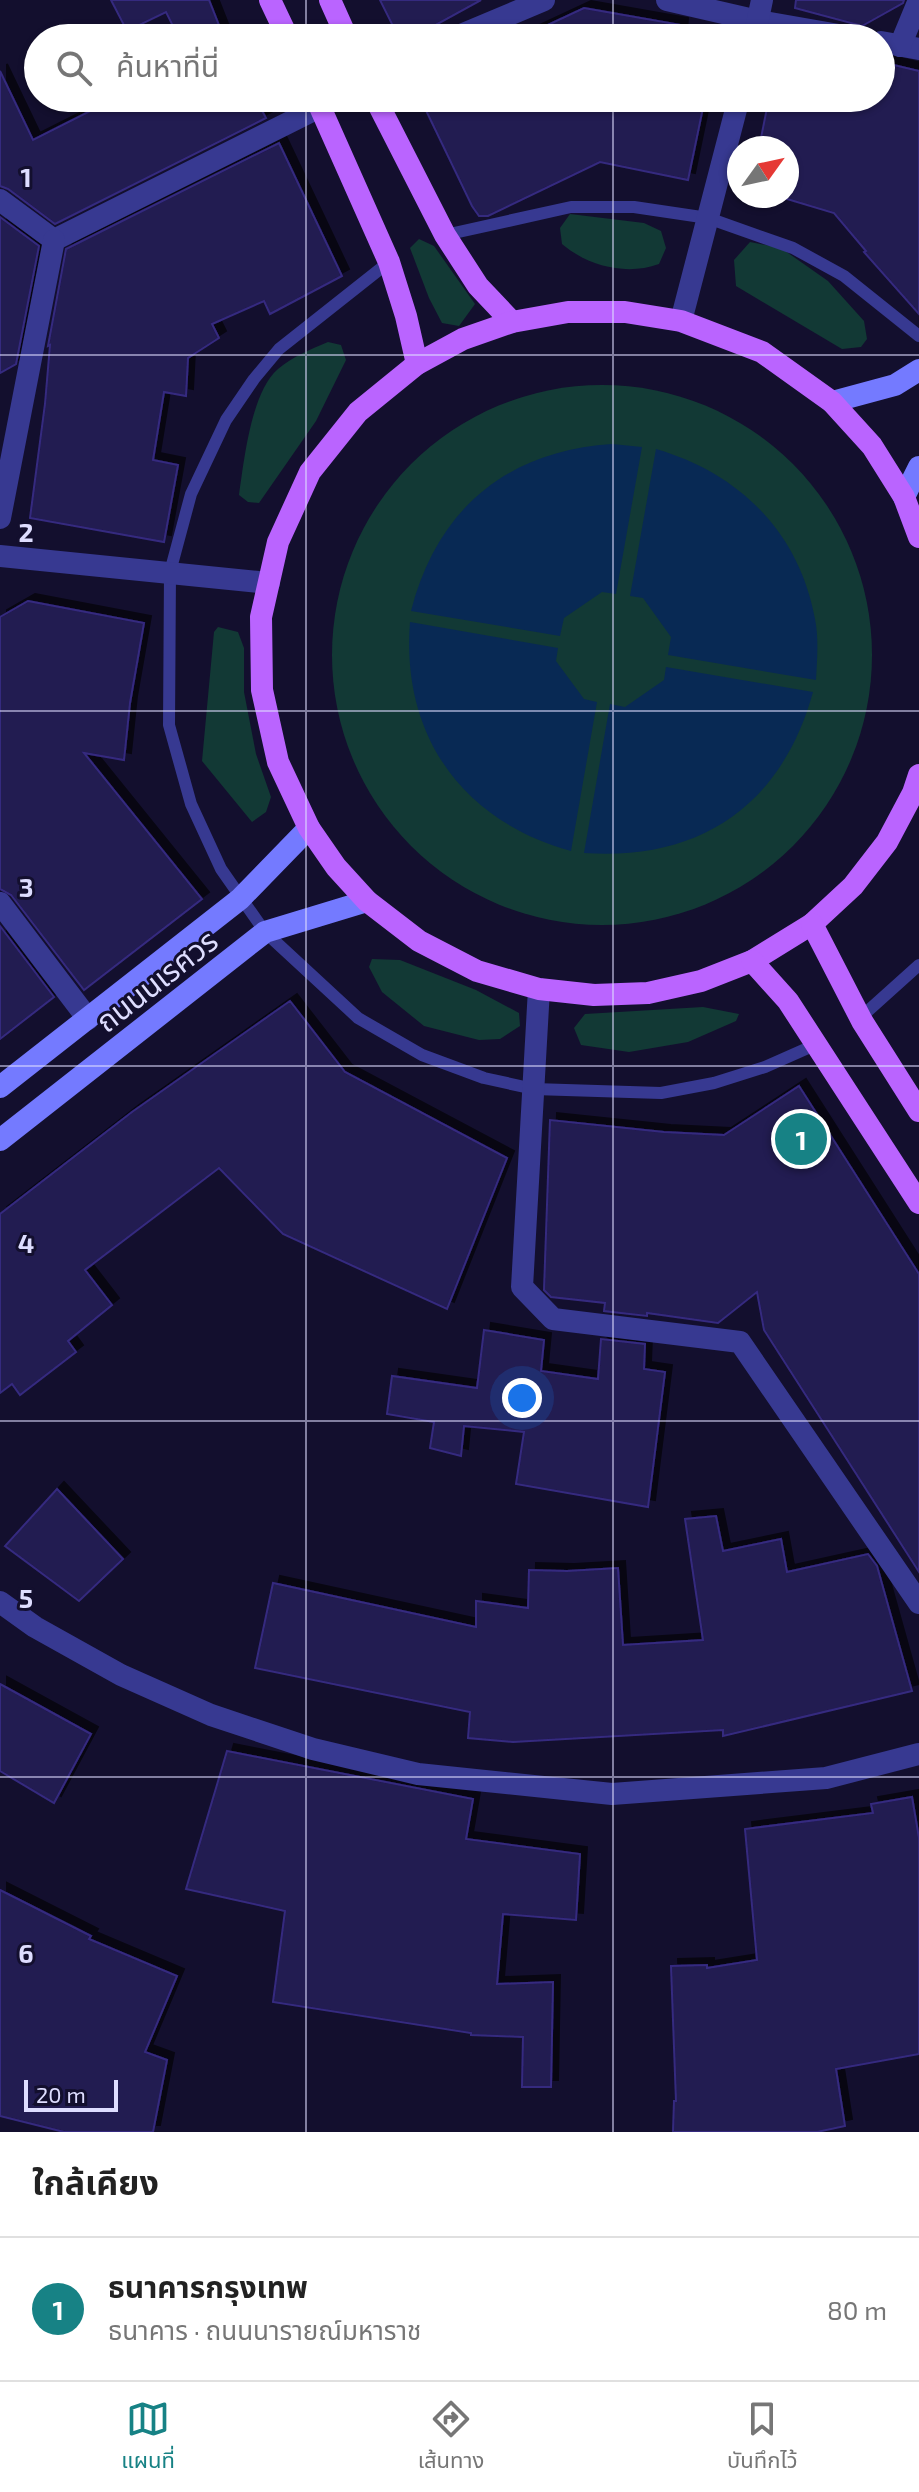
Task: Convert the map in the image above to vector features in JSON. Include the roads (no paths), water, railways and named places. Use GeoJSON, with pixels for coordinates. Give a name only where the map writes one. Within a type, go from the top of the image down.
{"type":"FeatureCollection","features":[{"type":"Feature","properties":{"kind":"main road"},"geometry":{"type":"LineString","coordinates":[[270,0],[281,24]]}},
{"type":"Feature","properties":{"kind":"main road"},"geometry":{"type":"LineString","coordinates":[[330,0],[341,24]]}},
{"type":"Feature","properties":{"kind":"main road"},"geometry":{"type":"LineString","coordinates":[[322,112],[389,262],[417,364]]}},
{"type":"Feature","properties":{"kind":"main road"},"geometry":{"type":"LineString","coordinates":[[382,112],[445,235],[478,286],[512,322]]}},
{"type":"Feature","properties":{"kind":"main road"},"geometry":{"type":"LineString","coordinates":[[917,787],[887,842],[853,886],[812,924],[752,961],[701,981],[648,993],[594,995],[539,989],[477,971],[419,941],[367,901],[336,867],[309,828],[278,762],[262,690],[261,617],[278,542],[310,472],[358,412],[417,364],[463,339],[512,322],[568,312],[625,312],[681,321],[762,352],[832,402],[872,446],[904,497],[919,537]]}},
{"type":"Feature","properties":{"kind":"main road"},"geometry":{"type":"LineString","coordinates":[[832,402],[895,385],[919,370]]}},
{"type":"Feature","properties":{"kind":"main road"},"geometry":{"type":"LineString","coordinates":[[904,497],[919,467]]}},
{"type":"Feature","properties":{"kind":"main road","name":"ถนนนเรศวร"},"geometry":{"type":"LineString","coordinates":[[0,1087],[240,899],[309,828]]}},
{"type":"Feature","properties":{"kind":"main road","name":"ถนนนเรศวร"},"geometry":{"type":"LineString","coordinates":[[0,1140],[265,932],[367,901]]}},
{"type":"Feature","properties":{"kind":"main road"},"geometry":{"type":"LineString","coordinates":[[812,924],[860,1018],[919,1111]]}},
{"type":"Feature","properties":{"kind":"main road"},"geometry":{"type":"LineString","coordinates":[[752,961],[788,1001],[919,1203]]}},
{"type":"Feature","properties":{"kind":"street"},"geometry":{"type":"LineString","coordinates":[[487,24],[544,0]]}},
{"type":"Feature","properties":{"kind":"street"},"geometry":{"type":"LineString","coordinates":[[667,0],[780,24]]}},
{"type":"Feature","properties":{"kind":"street"},"geometry":{"type":"LineString","coordinates":[[900,46],[919,0]]}},
{"type":"Feature","properties":{"kind":"street"},"geometry":{"type":"LineString","coordinates":[[0,518],[6,450],[54,240],[301,112]]}},
{"type":"Feature","properties":{"kind":"street"},"geometry":{"type":"LineString","coordinates":[[681,321],[735,112]]}},
{"type":"Feature","properties":{"kind":"street"},"geometry":{"type":"LineString","coordinates":[[0,200],[54,240]]}},
{"type":"Feature","properties":{"kind":"street"},"geometry":{"type":"LineString","coordinates":[[0,556],[269,583]]}},
{"type":"Feature","properties":{"kind":"street"},"geometry":{"type":"LineString","coordinates":[[0,903],[88,1019]]}},
{"type":"Feature","properties":{"kind":"street"},"geometry":{"type":"LineString","coordinates":[[539,989],[522,1287],[553,1319],[740,1342],[919,1603]]}},
{"type":"Feature","properties":{"kind":"street"},"geometry":{"type":"LineString","coordinates":[[0,1602],[35,1627],[121,1675],[211,1715],[313,1749],[418,1774],[612,1794],[826,1778],[919,1754]]}},
{"type":"Feature","properties":{"kind":"lane"},"geometry":{"type":"LineString","coordinates":[[445,235],[571,207],[634,207],[708,218],[793,248],[844,276],[919,336]]}},
{"type":"Feature","properties":{"kind":"lane"},"geometry":{"type":"LineString","coordinates":[[389,262],[279,349],[226,420],[191,494],[170,572],[169,725],[191,804],[221,869],[265,932],[358,1018],[422,1055],[484,1078],[534,1089],[661,1093],[727,1079],[765,1067],[817,1044]]}},
{"type":"Feature","properties":{"kind":"lane"},"geometry":{"type":"LineString","coordinates":[[860,1018],[919,965]]}},
{"type":"Feature","properties":{"kind":"water"},"geometry":{"type":"Polygon","coordinates":[[[612,444],[642,447],[616,594],[602,592],[564,618],[560,636],[411,611],[423,575],[439,543],[458,515],[482,492],[509,473],[540,459],[574,449],[612,444]]]}},
{"type":"Feature","properties":{"kind":"water"},"geometry":{"type":"Polygon","coordinates":[[[656,449],[714,473],[761,510],[780,533],[807,588],[815,619],[816,680],[668,655],[671,637],[643,598],[630,596],[656,449]]]}},
{"type":"Feature","properties":{"kind":"water"},"geometry":{"type":"Polygon","coordinates":[[[410,622],[558,648],[556,661],[584,699],[597,702],[571,851],[532,837],[499,818],[470,795],[446,768],[428,736],[416,701],[410,663],[410,622]]]}},
{"type":"Feature","properties":{"kind":"water"},"geometry":{"type":"Polygon","coordinates":[[[666,667],[813,692],[799,732],[780,766],[758,795],[730,818],[699,835],[664,847],[626,853],[584,853],[610,704],[625,707],[664,680],[666,667]]]}},
{"type":"Feature","properties":{"kind":"place","name":"ธนาคารกรุงเทพ"},"geometry":{"type":"Point","coordinates":[801,1139]}}]}
